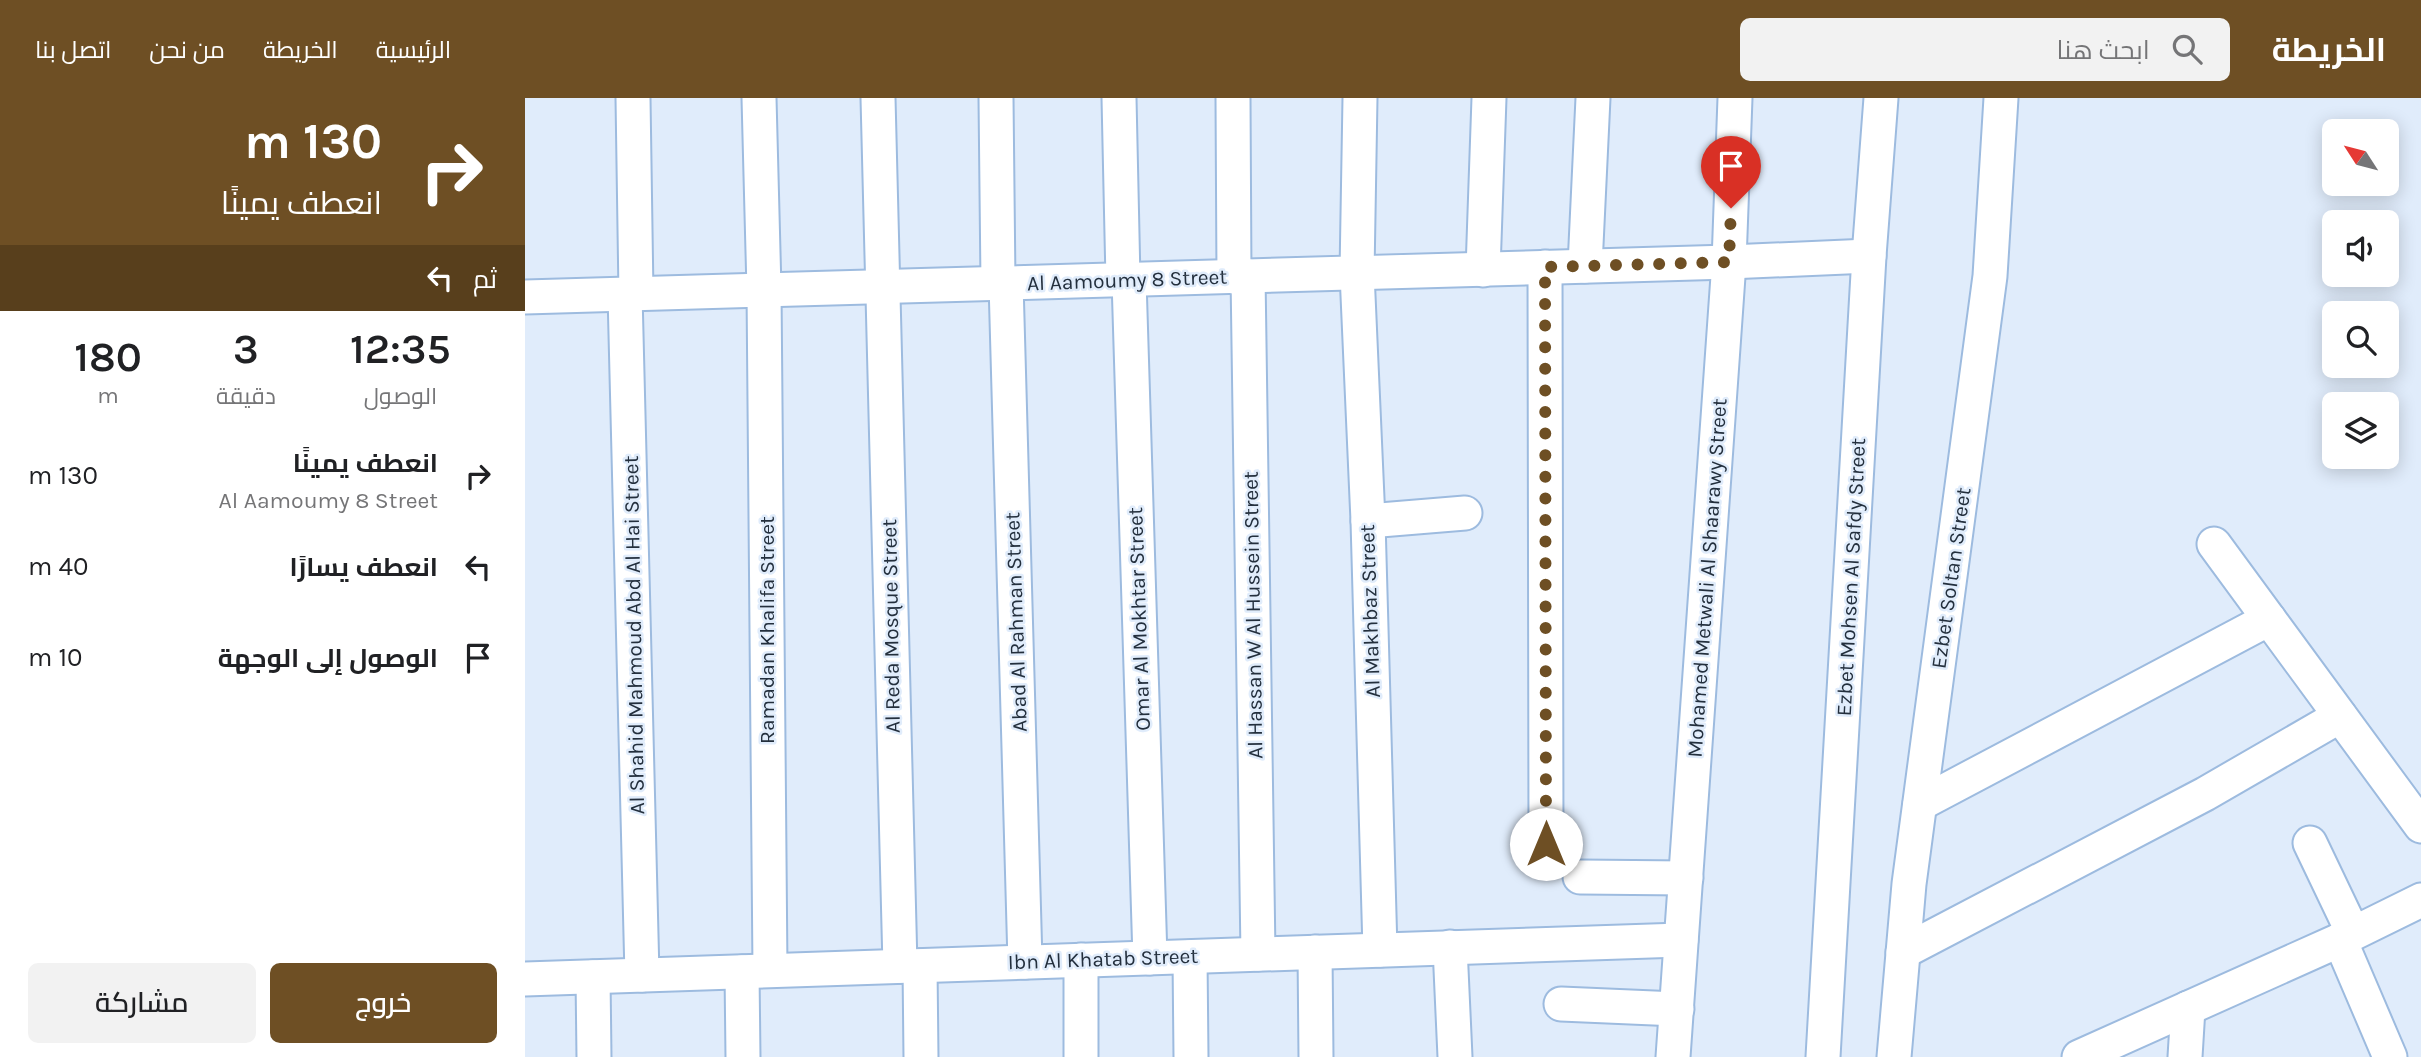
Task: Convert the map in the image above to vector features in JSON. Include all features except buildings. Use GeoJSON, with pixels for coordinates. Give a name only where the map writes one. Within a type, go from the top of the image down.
{"type":"FeatureCollection","features":[{"type":"Feature","properties":{"kind":"street","name":"Al Shahid Mahmoud Abd Al Hai Street"},"geometry":{"type":"LineString","coordinates":[[633,98],[631,294],[642,975]]}},
{"type":"Feature","properties":{"kind":"street","name":"Ramadan Khalifa Street"},"geometry":{"type":"LineString","coordinates":[[743,1057],[756,971],[764,290],[759,98]]}},
{"type":"Feature","properties":{"kind":"street","name":"Al Reda Mosque Street"},"geometry":{"type":"LineString","coordinates":[[878,98],[882,286],[910,966],[921,1057]]}},
{"type":"Feature","properties":{"kind":"street","name":"Abad Al Rahman Street"},"geometry":{"type":"LineString","coordinates":[[996,98],[1025,962]]}},
{"type":"Feature","properties":{"kind":"street","name":"Omar Al Mokhtar Street"},"geometry":{"type":"LineString","coordinates":[[1119,98],[1150,958]]}},
{"type":"Feature","properties":{"kind":"street","name":"Al Hassan W Al Hussein Street"},"geometry":{"type":"LineString","coordinates":[[1233,98],[1241,276],[1258,954]]}},
{"type":"Feature","properties":{"kind":"street","name":"Al Makhbaz Street"},"geometry":{"type":"LineString","coordinates":[[1360,98],[1357,273],[1380,950]]}},
{"type":"Feature","properties":{"kind":"street"},"geometry":{"type":"LineString","coordinates":[[1483,270],[1489,98]]}},
{"type":"Feature","properties":{"kind":"street"},"geometry":{"type":"LineString","coordinates":[[1585,266],[1593,98]]}},
{"type":"Feature","properties":{"kind":"street","name":"Mohamed Metwali Al Shaarawy Street"},"geometry":{"type":"LineString","coordinates":[[1673,1057],[1729,262],[1735,98]]}},
{"type":"Feature","properties":{"kind":"street","name":"Ezbet Mohsen Al Safdy Street"},"geometry":{"type":"LineString","coordinates":[[1823,1057],[1869,256],[1881,98]]}},
{"type":"Feature","properties":{"kind":"street","name":"Ezbet Soltan Street"},"geometry":{"type":"LineString","coordinates":[[1894,1057],[1909,884],[1990,276],[2001,98]]}},
{"type":"Feature","properties":{"kind":"street","name":"Al Aamoumy 8 Street"},"geometry":{"type":"LineString","coordinates":[[525,297],[1483,270],[1869,256]]}},
{"type":"Feature","properties":{"kind":"street"},"geometry":{"type":"LineString","coordinates":[[1545,267],[1546,844]]}},
{"type":"Feature","properties":{"kind":"street"},"geometry":{"type":"LineString","coordinates":[[1367,521],[1465,513]]}},
{"type":"Feature","properties":{"kind":"street"},"geometry":{"type":"LineString","coordinates":[[2214,544],[2421,827]]}},
{"type":"Feature","properties":{"kind":"street"},"geometry":{"type":"LineString","coordinates":[[1920,804],[2269,619]]}},
{"type":"Feature","properties":{"kind":"street"},"geometry":{"type":"LineString","coordinates":[[1903,952],[2205,794],[2340,716]]}},
{"type":"Feature","properties":{"kind":"street"},"geometry":{"type":"LineString","coordinates":[[2310,843],[2390,1057]]}},
{"type":"Feature","properties":{"kind":"street"},"geometry":{"type":"LineString","coordinates":[[1580,877],[1686,878]]}},
{"type":"Feature","properties":{"kind":"street"},"geometry":{"type":"LineString","coordinates":[[2079,1057],[2421,900]]}},
{"type":"Feature","properties":{"kind":"street","name":"Ibn Al Khatab Street"},"geometry":{"type":"LineString","coordinates":[[525,979],[1681,940]]}},
{"type":"Feature","properties":{"kind":"street"},"geometry":{"type":"LineString","coordinates":[[1450,947],[1455,1057]]}},
{"type":"Feature","properties":{"kind":"street"},"geometry":{"type":"LineString","coordinates":[[1315,952],[1316,1057]]}},
{"type":"Feature","properties":{"kind":"street"},"geometry":{"type":"LineString","coordinates":[[1190,957],[1191,1057]]}},
{"type":"Feature","properties":{"kind":"street"},"geometry":{"type":"LineString","coordinates":[[1081,960],[1081,1057]]}},
{"type":"Feature","properties":{"kind":"street"},"geometry":{"type":"LineString","coordinates":[[593,977],[594,1057]]}},
{"type":"Feature","properties":{"kind":"street"},"geometry":{"type":"LineString","coordinates":[[1561,1004],[1677,1009]]}},
{"type":"Feature","properties":{"kind":"street"},"geometry":{"type":"LineString","coordinates":[[2185,1057],[2188,1008]]}},
{"type":"Feature","properties":{"kind":"route"},"geometry":{"type":"LineString","coordinates":[[1546,844],[1545,267],[1729,262],[1731,208]]}}]}
